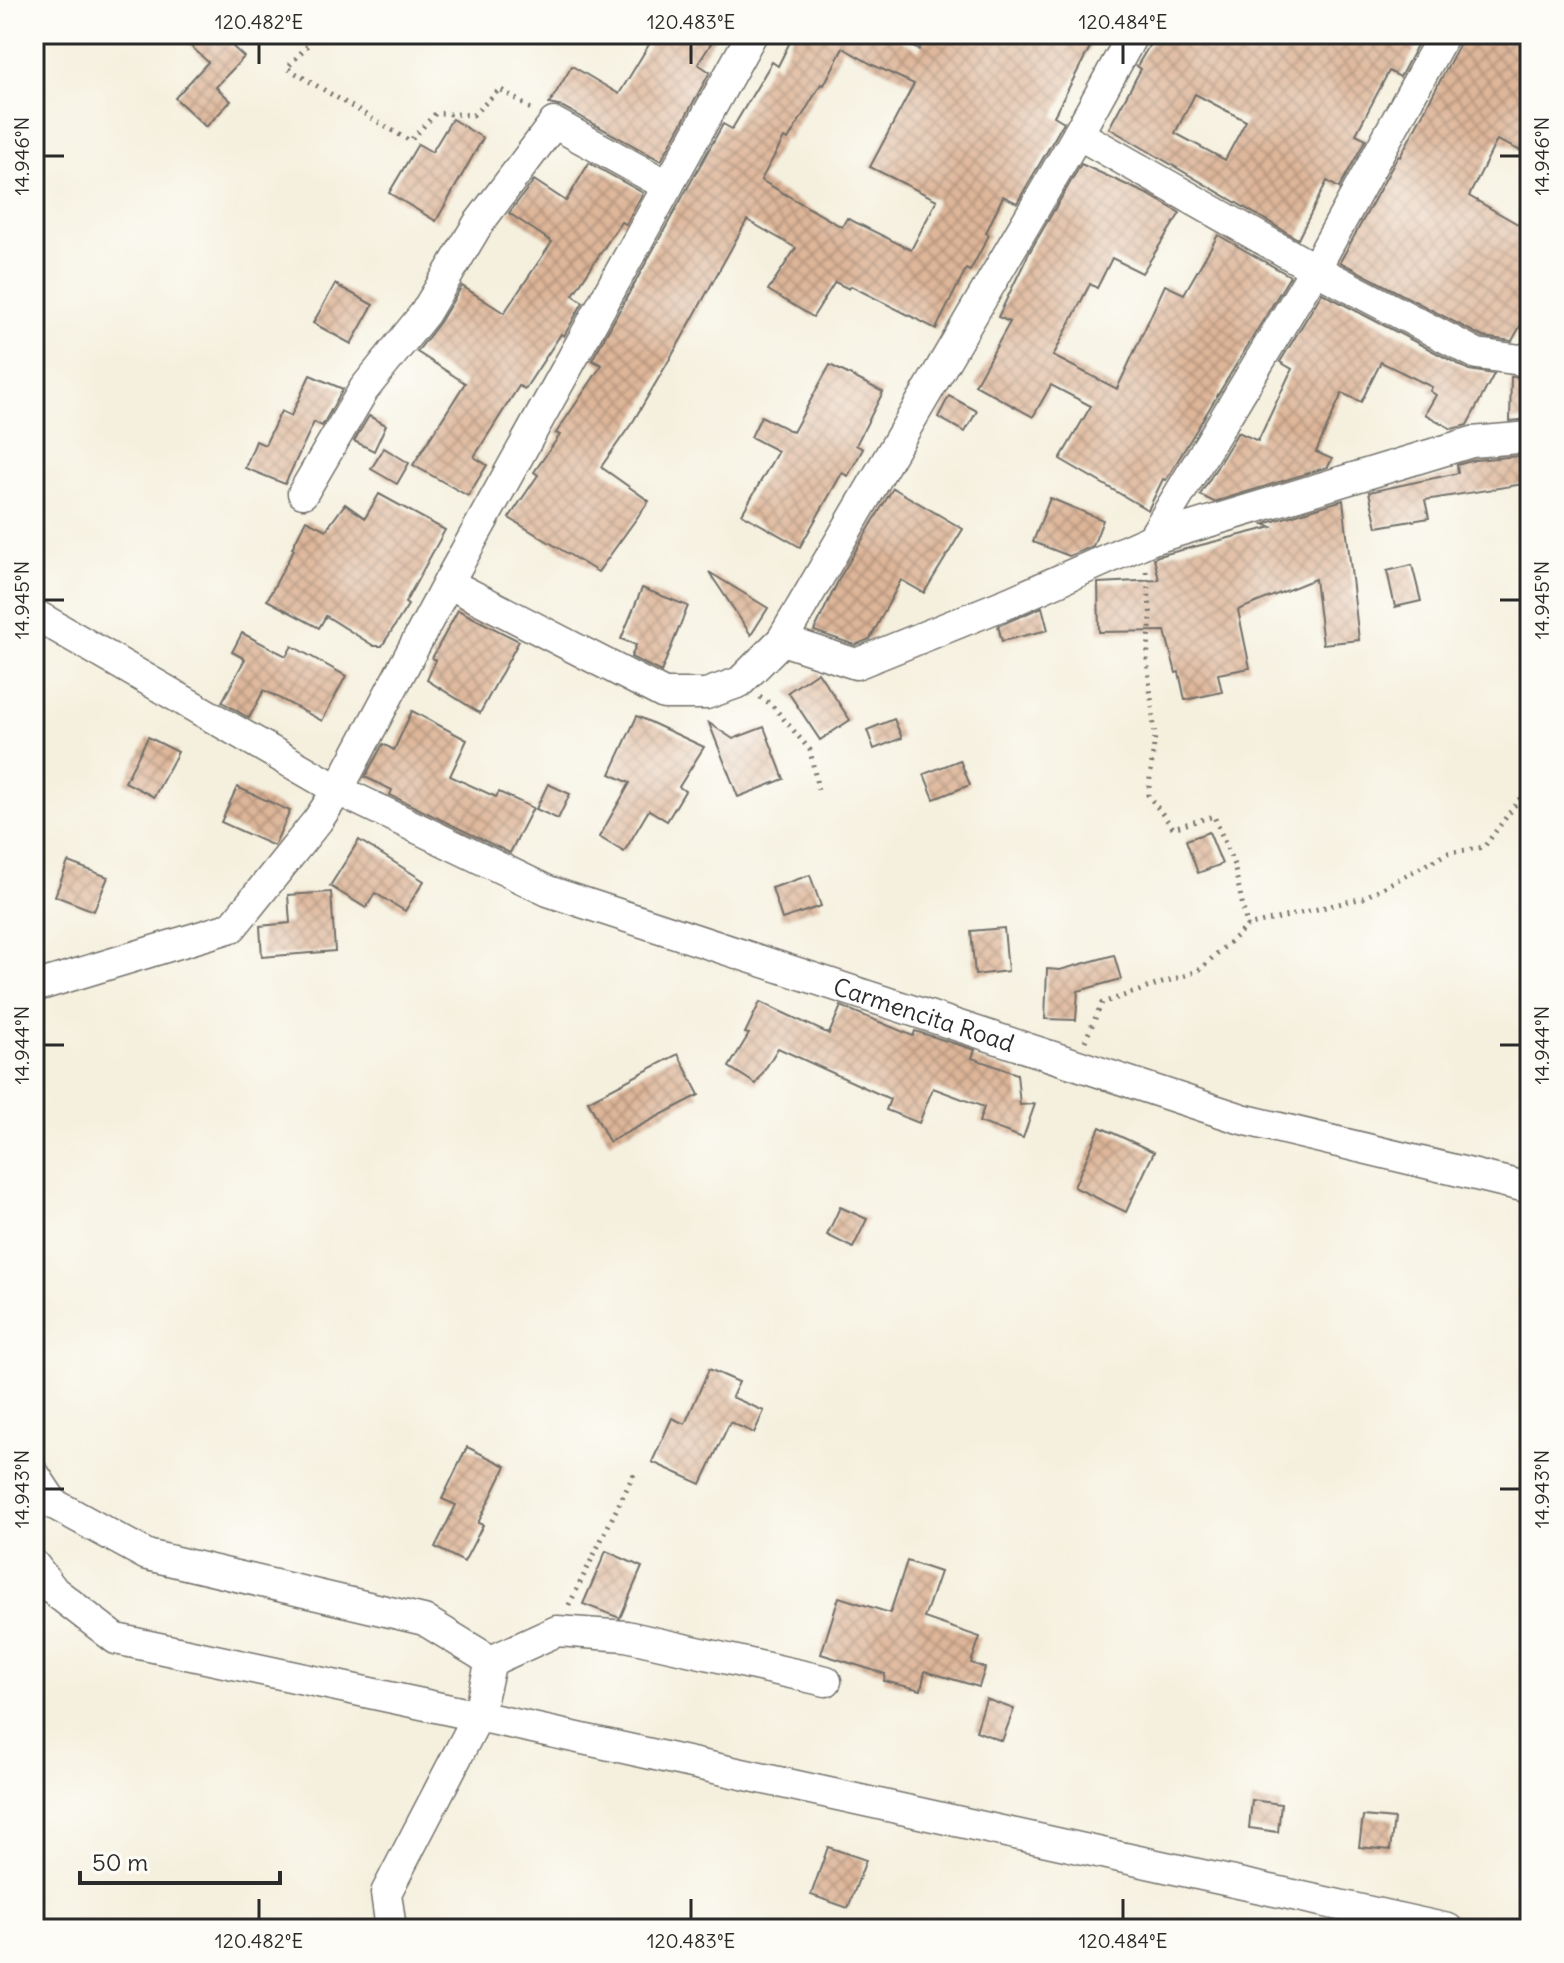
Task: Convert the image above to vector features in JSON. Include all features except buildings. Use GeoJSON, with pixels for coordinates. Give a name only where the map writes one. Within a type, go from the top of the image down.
{"type":"FeatureCollection","features":[{"type":"Feature","properties":{"kind":"street"},"geometry":{"type":"LineString","coordinates":[[34,987],[232,927],[318,820],[338,790],[448,583],[752,34]]}},
{"type":"Feature","properties":{"kind":"street"},"geometry":{"type":"LineString","coordinates":[[448,583],[664,694],[706,694],[740,682],[782,640],[1078,134],[1133,34]]}},
{"type":"Feature","properties":{"kind":"street"},"geometry":{"type":"LineString","coordinates":[[1152,539],[1315,269],[1444,34]]}},
{"type":"Feature","properties":{"kind":"street"},"geometry":{"type":"LineString","coordinates":[[303,493],[364,389],[425,313],[478,224],[554,123],[668,186]]}},
{"type":"Feature","properties":{"kind":"street"},"geometry":{"type":"LineString","coordinates":[[1078,134],[1315,269],[1477,354],[1521,360],[1530,357]]}},
{"type":"Feature","properties":{"kind":"street"},"geometry":{"type":"LineString","coordinates":[[782,640],[856,664],[1010,602],[1152,539],[1472,442],[1530,437]]}},
{"type":"Feature","properties":{"kind":"street","name":"Carmencita Road"},"geometry":{"type":"LineString","coordinates":[[34,614],[338,790],[548,891],[1242,1119],[1530,1188]]}},
{"type":"Feature","properties":{"kind":"street"},"geometry":{"type":"LineString","coordinates":[[34,1474],[54,1504],[147,1555],[424,1620],[491,1661]]}},
{"type":"Feature","properties":{"kind":"street"},"geometry":{"type":"LineString","coordinates":[[34,1565],[54,1591],[116,1639],[1448,1929]]}},
{"type":"Feature","properties":{"kind":"street"},"geometry":{"type":"LineString","coordinates":[[491,1661],[557,1631],[626,1636],[826,1681]]}},
{"type":"Feature","properties":{"kind":"street"},"geometry":{"type":"LineString","coordinates":[[391,1929],[386,1893],[478,1716],[491,1661]]}},
{"type":"Feature","properties":{"kind":"path"},"geometry":{"type":"LineString","coordinates":[[318,34],[287,68],[410,141],[436,113],[473,115],[500,89],[554,123]]}},
{"type":"Feature","properties":{"kind":"path"},"geometry":{"type":"LineString","coordinates":[[1152,539],[1145,568],[1151,617],[1147,660],[1155,736],[1148,795],[1173,828],[1214,816],[1234,865],[1247,926]]}},
{"type":"Feature","properties":{"kind":"path"},"geometry":{"type":"LineString","coordinates":[[740,682],[771,704],[810,750],[818,790]]}},
{"type":"Feature","properties":{"kind":"path"},"geometry":{"type":"LineString","coordinates":[[1075,1064],[1102,1003],[1198,971],[1247,926],[1363,898],[1448,853],[1484,847],[1530,785]]}},
{"type":"Feature","properties":{"kind":"path"},"geometry":{"type":"LineString","coordinates":[[557,1631],[634,1474]]}}]}
